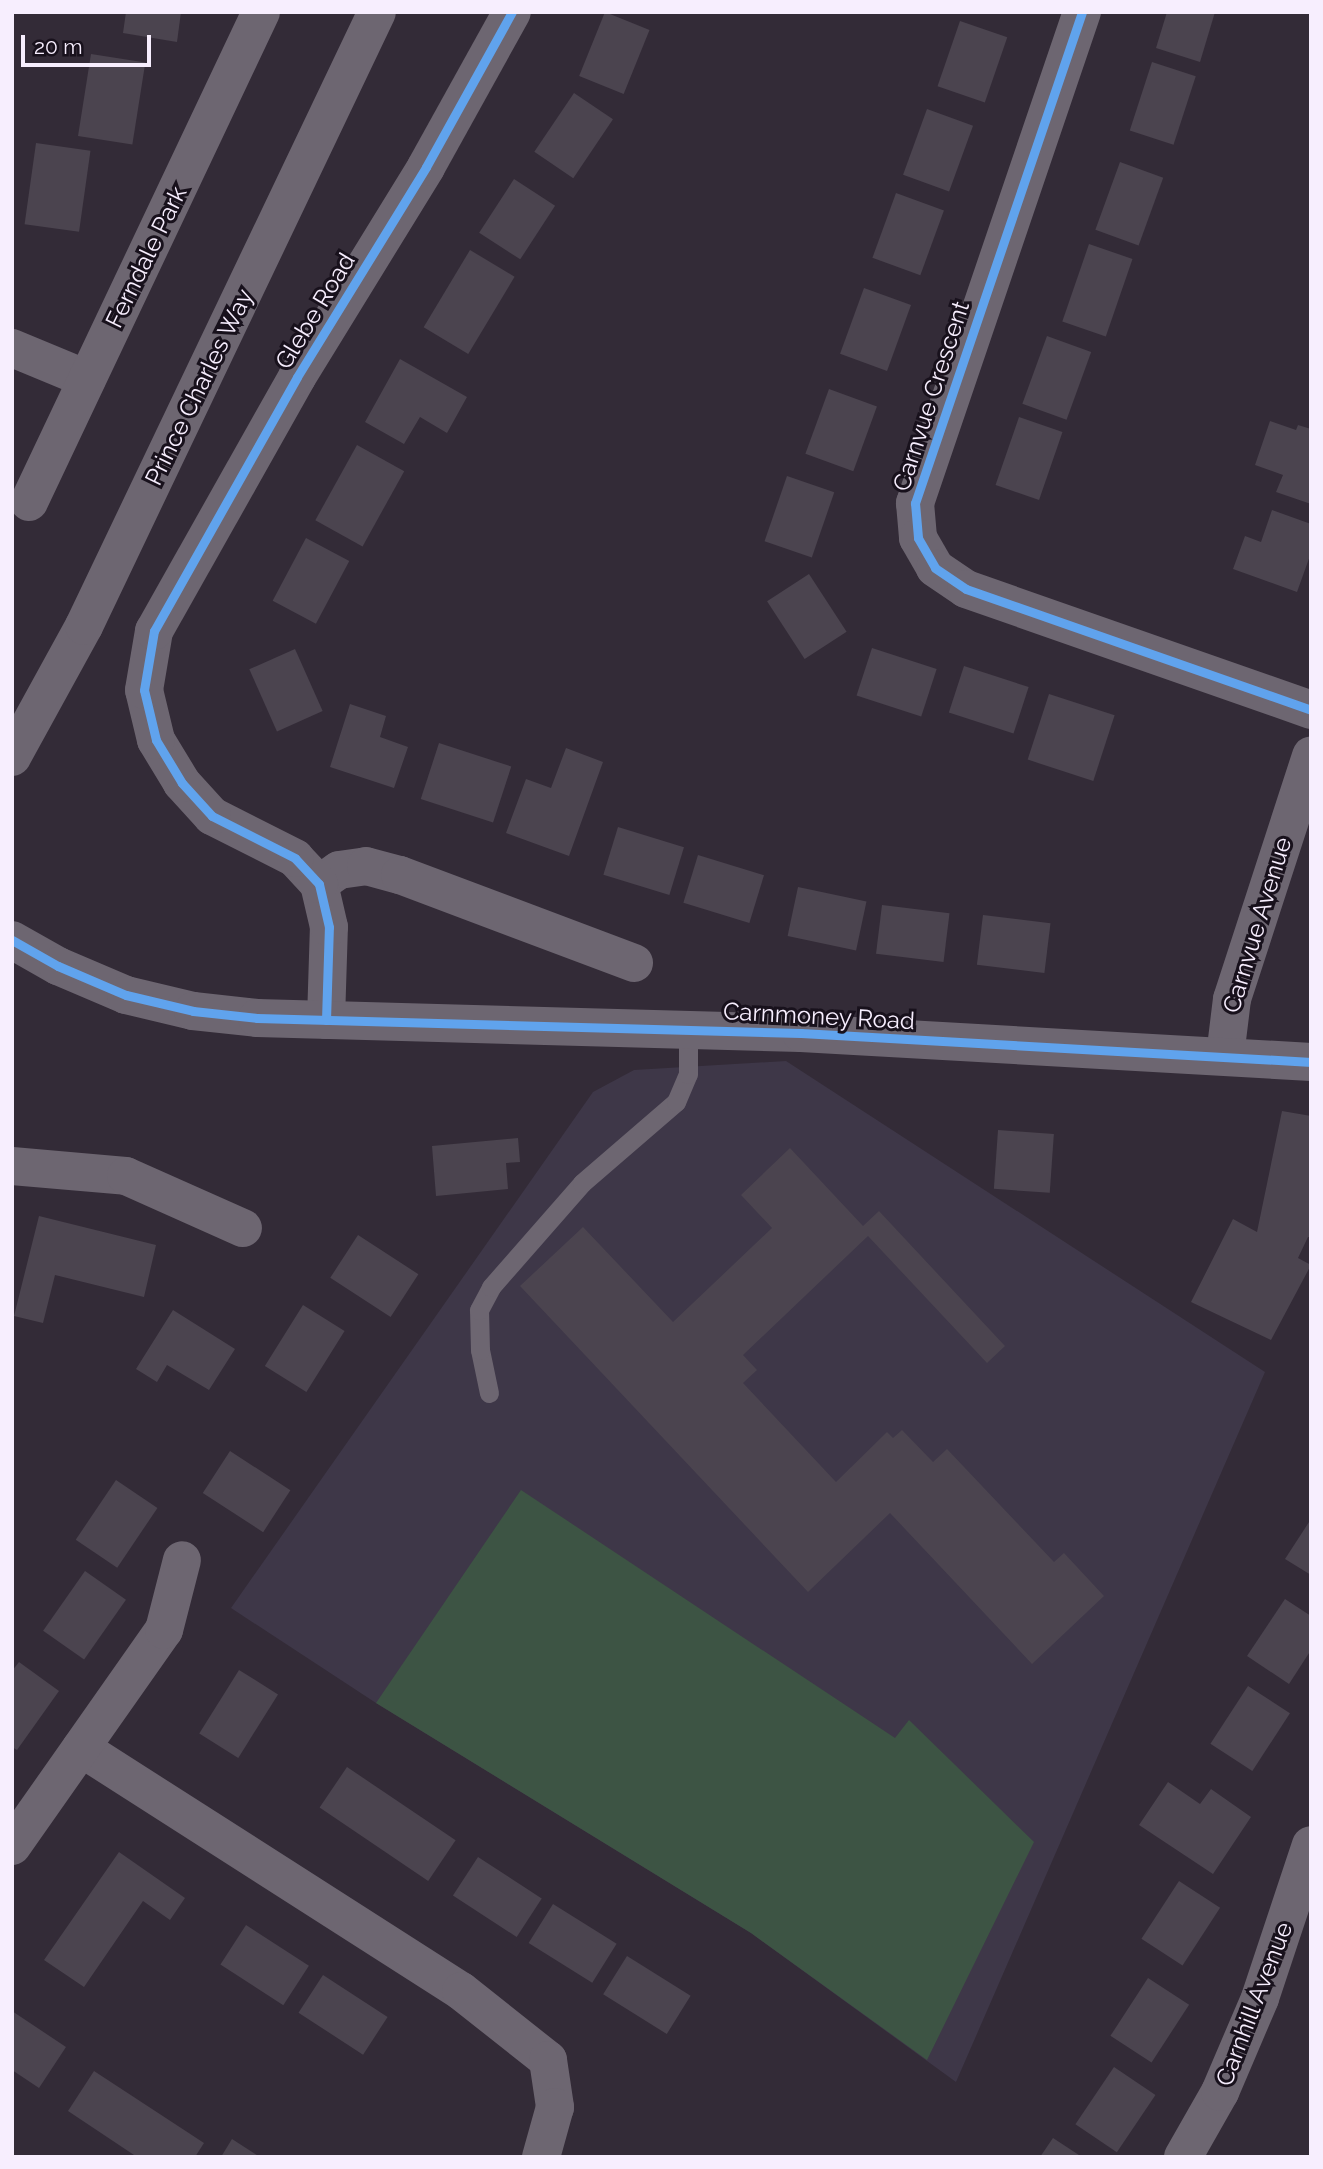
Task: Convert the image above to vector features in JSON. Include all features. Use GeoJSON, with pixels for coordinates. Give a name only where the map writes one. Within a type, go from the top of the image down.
{"type":"FeatureCollection","features":[{"type":"Feature","properties":{"kind":"street","name":"Ferndale Park"},"geometry":{"type":"LineString","coordinates":[[29,502],[261,12]]}},
{"type":"Feature","properties":{"kind":"street","name":"Prince Charles Way"},"geometry":{"type":"LineString","coordinates":[[12,757],[83,626],[377,12]]}},
{"type":"Feature","properties":{"kind":"street","name":"Glebe Road"},"geometry":{"type":"LineString","coordinates":[[318,884],[295,858],[212,816],[182,783],[156,740],[144,690],[154,631],[297,377],[426,167],[512,12]]}},
{"type":"Feature","properties":{"kind":"street","name":"Carnvue Crescent"},"geometry":{"type":"LineString","coordinates":[[1082,12],[915,503],[918,538],[934,568],[966,589],[1311,710]]}},
{"type":"Feature","properties":{"kind":"street"},"geometry":{"type":"LineString","coordinates":[[12,348],[87,379]]}},
{"type":"Feature","properties":{"kind":"street","name":"Carnvue Avenue"},"geometry":{"type":"LineString","coordinates":[[1226,1056],[1232,999],[1311,756]]}},
{"type":"Feature","properties":{"kind":"street"},"geometry":{"type":"LineString","coordinates":[[326,1020],[329,927],[318,884],[339,870],[366,866],[388,872],[634,963]]}},
{"type":"Feature","properties":{"kind":"street","name":"Carnmoney Road"},"geometry":{"type":"LineString","coordinates":[[12,940],[58,966],[126,995],[193,1011],[257,1018],[688,1030],[1311,1062]]}},
{"type":"Feature","properties":{"kind":"street"},"geometry":{"type":"LineString","coordinates":[[12,1166],[126,1176],[243,1228]]}},
{"type":"Feature","properties":{"kind":"street"},"geometry":{"type":"LineString","coordinates":[[12,1846],[164,1630],[182,1560]]}},
{"type":"Feature","properties":{"kind":"street"},"geometry":{"type":"LineString","coordinates":[[81,1748],[461,1991],[548,2060],[555,2107],[541,2157]]}},
{"type":"Feature","properties":{"kind":"street","name":"Carnhill Avenue"},"geometry":{"type":"LineString","coordinates":[[1182,2157],[1220,2092],[1260,1998],[1298,1926],[1311,1845]]}},
{"type":"Feature","properties":{"kind":"lane"},"geometry":{"type":"LineString","coordinates":[[489,1393],[480,1350],[478,1310],[491,1287],[582,1183],[676,1102],[688,1074],[688,1030]]}},
{"type":"Feature","properties":{"kind":"shaded area"},"geometry":{"type":"Polygon","coordinates":[[[786,1061],[1265,1372],[956,2082],[751,1933],[376,1703],[231,1608],[593,1092],[634,1070],[786,1061]]]}},
{"type":"Feature","properties":{"kind":"green space"},"geometry":{"type":"Polygon","coordinates":[[[521,1490],[895,1738],[909,1720],[1034,1842],[927,2060],[751,1933],[376,1703],[521,1490]]]}},
{"type":"Feature","properties":{"kind":"building"},"geometry":{"type":"Polygon","coordinates":[[[126,12],[181,12],[177,42],[123,33],[126,12]]]}},
{"type":"Feature","properties":{"kind":"building"},"geometry":{"type":"Polygon","coordinates":[[[605,12],[650,30],[624,94],[579,76],[605,12]]]}},
{"type":"Feature","properties":{"kind":"building"},"geometry":{"type":"Polygon","coordinates":[[[1167,12],[1215,12],[1200,62],[1156,48],[1167,12]]]}},
{"type":"Feature","properties":{"kind":"building"},"geometry":{"type":"Polygon","coordinates":[[[960,21],[1007,37],[985,103],[938,86],[960,21]]]}},
{"type":"Feature","properties":{"kind":"building"},"geometry":{"type":"Polygon","coordinates":[[[91,54],[145,63],[132,145],[78,136],[91,54]]]}},
{"type":"Feature","properties":{"kind":"building"},"geometry":{"type":"Polygon","coordinates":[[[1152,62],[1196,76],[1173,145],[1130,130],[1152,62]]]}},
{"type":"Feature","properties":{"kind":"building"},"geometry":{"type":"Polygon","coordinates":[[[574,93],[613,119],[573,178],[534,152],[574,93]]]}},
{"type":"Feature","properties":{"kind":"building"},"geometry":{"type":"Polygon","coordinates":[[[927,109],[973,126],[949,192],[903,175],[927,109]]]}},
{"type":"Feature","properties":{"kind":"building"},"geometry":{"type":"Polygon","coordinates":[[[36,143],[90,151],[79,232],[25,224],[36,143]]]}},
{"type":"Feature","properties":{"kind":"building"},"geometry":{"type":"Polygon","coordinates":[[[1120,162],[1163,178],[1139,245],[1095,230],[1120,162]]]}},
{"type":"Feature","properties":{"kind":"building"},"geometry":{"type":"Polygon","coordinates":[[[514,179],[555,206],[520,259],[479,233],[514,179]]]}},
{"type":"Feature","properties":{"kind":"building"},"geometry":{"type":"Polygon","coordinates":[[[896,193],[944,210],[920,275],[872,258],[896,193]]]}},
{"type":"Feature","properties":{"kind":"building"},"geometry":{"type":"Polygon","coordinates":[[[1089,244],[1132,259],[1106,337],[1062,322],[1089,244]]]}},
{"type":"Feature","properties":{"kind":"building"},"geometry":{"type":"Polygon","coordinates":[[[470,250],[515,277],[468,354],[424,327],[470,250]]]}},
{"type":"Feature","properties":{"kind":"building"},"geometry":{"type":"Polygon","coordinates":[[[864,288],[911,305],[887,371],[840,354],[864,288]]]}},
{"type":"Feature","properties":{"kind":"building"},"geometry":{"type":"Polygon","coordinates":[[[1047,336],[1091,352],[1067,420],[1022,404],[1047,336]]]}},
{"type":"Feature","properties":{"kind":"building"},"geometry":{"type":"Polygon","coordinates":[[[400,359],[467,397],[447,433],[420,417],[404,444],[365,422],[400,359]]]}},
{"type":"Feature","properties":{"kind":"building"},"geometry":{"type":"Polygon","coordinates":[[[829,389],[877,406],[853,471],[805,454],[829,389]]]}},
{"type":"Feature","properties":{"kind":"building"},"geometry":{"type":"Polygon","coordinates":[[[1019,417],[1062,432],[1039,500],[996,485],[1019,417]]]}},
{"type":"Feature","properties":{"kind":"building"},"geometry":{"type":"Polygon","coordinates":[[[1270,421],[1296,430],[1298,425],[1311,429],[1311,504],[1276,492],[1283,475],[1255,465],[1270,421]]]}},
{"type":"Feature","properties":{"kind":"building"},"geometry":{"type":"Polygon","coordinates":[[[357,445],[404,471],[363,546],[315,520],[357,445]]]}},
{"type":"Feature","properties":{"kind":"building"},"geometry":{"type":"Polygon","coordinates":[[[787,476],[834,492],[812,558],[765,541],[787,476]]]}},
{"type":"Feature","properties":{"kind":"building"},"geometry":{"type":"Polygon","coordinates":[[[1272,510],[1311,524],[1311,553],[1297,592],[1233,569],[1245,536],[1261,542],[1272,510]]]}},
{"type":"Feature","properties":{"kind":"building"},"geometry":{"type":"Polygon","coordinates":[[[306,538],[349,561],[316,624],[273,601],[306,538]]]}},
{"type":"Feature","properties":{"kind":"building"},"geometry":{"type":"Polygon","coordinates":[[[809,574],[847,632],[805,659],[767,601],[809,574]]]}},
{"type":"Feature","properties":{"kind":"building"},"geometry":{"type":"Polygon","coordinates":[[[872,648],[937,669],[921,717],[857,696],[872,648]]]}},
{"type":"Feature","properties":{"kind":"building"},"geometry":{"type":"Polygon","coordinates":[[[295,649],[323,711],[277,731],[249,669],[295,649]]]}},
{"type":"Feature","properties":{"kind":"building"},"geometry":{"type":"Polygon","coordinates":[[[964,666],[1029,687],[1014,734],[949,713],[964,666]]]}},
{"type":"Feature","properties":{"kind":"building"},"geometry":{"type":"Polygon","coordinates":[[[1049,694],[1115,715],[1093,781],[1028,760],[1049,694]]]}},
{"type":"Feature","properties":{"kind":"building"},"geometry":{"type":"Polygon","coordinates":[[[350,704],[386,716],[380,737],[408,747],[394,788],[330,767],[350,704]]]}},
{"type":"Feature","properties":{"kind":"building"},"geometry":{"type":"Polygon","coordinates":[[[439,743],[511,766],[493,823],[421,799],[439,743]]]}},
{"type":"Feature","properties":{"kind":"building"},"geometry":{"type":"Polygon","coordinates":[[[566,748],[603,762],[569,856],[506,833],[526,779],[551,788],[566,748]]]}},
{"type":"Feature","properties":{"kind":"building"},"geometry":{"type":"Polygon","coordinates":[[[618,827],[684,847],[669,895],[603,875],[618,827]]]}},
{"type":"Feature","properties":{"kind":"building"},"geometry":{"type":"Polygon","coordinates":[[[698,855],[764,875],[749,923],[683,903],[698,855]]]}},
{"type":"Feature","properties":{"kind":"building"},"geometry":{"type":"Polygon","coordinates":[[[798,887],[866,902],[856,950],[788,936],[798,887]]]}},
{"type":"Feature","properties":{"kind":"building"},"geometry":{"type":"Polygon","coordinates":[[[882,905],[949,913],[944,962],[876,954],[882,905]]]}},
{"type":"Feature","properties":{"kind":"building"},"geometry":{"type":"Polygon","coordinates":[[[983,915],[1050,923],[1044,973],[977,965],[983,915]]]}},
{"type":"Feature","properties":{"kind":"building"},"geometry":{"type":"Polygon","coordinates":[[[1282,1111],[1311,1116],[1311,1237],[1308,1237],[1298,1258],[1311,1265],[1271,1340],[1191,1302],[1233,1219],[1257,1232],[1282,1111]]]}},
{"type":"Feature","properties":{"kind":"building"},"geometry":{"type":"Polygon","coordinates":[[[998,1130],[1054,1134],[1050,1193],[994,1189],[998,1130]]]}},
{"type":"Feature","properties":{"kind":"building"},"geometry":{"type":"Polygon","coordinates":[[[518,1138],[520,1162],[506,1163],[508,1189],[436,1196],[432,1146],[518,1138]]]}},
{"type":"Feature","properties":{"kind":"building"},"geometry":{"type":"Polygon","coordinates":[[[790,1148],[863,1226],[879,1211],[1005,1346],[987,1363],[868,1236],[743,1355],[757,1370],[743,1383],[836,1482],[887,1432],[893,1438],[902,1430],[933,1462],[947,1449],[1054,1562],[1064,1553],[1104,1596],[1032,1664],[890,1513],[808,1592],[520,1286],[583,1227],[673,1322],[772,1228],[741,1195],[790,1148]]]}},
{"type":"Feature","properties":{"kind":"building"},"geometry":{"type":"Polygon","coordinates":[[[39,1216],[156,1245],[144,1297],[55,1275],[43,1323],[14,1316],[39,1216]]]}},
{"type":"Feature","properties":{"kind":"building"},"geometry":{"type":"Polygon","coordinates":[[[358,1235],[418,1274],[391,1317],[330,1278],[358,1235]]]}},
{"type":"Feature","properties":{"kind":"building"},"geometry":{"type":"Polygon","coordinates":[[[303,1305],[345,1331],[306,1392],[265,1366],[303,1305]]]}},
{"type":"Feature","properties":{"kind":"building"},"geometry":{"type":"Polygon","coordinates":[[[173,1310],[235,1349],[209,1390],[167,1365],[157,1382],[136,1369],[173,1310]]]}},
{"type":"Feature","properties":{"kind":"building"},"geometry":{"type":"Polygon","coordinates":[[[230,1451],[290,1490],[263,1532],[203,1493],[230,1451]]]}},
{"type":"Feature","properties":{"kind":"building"},"geometry":{"type":"Polygon","coordinates":[[[116,1480],[157,1508],[117,1568],[76,1540],[116,1480]]]}},
{"type":"Feature","properties":{"kind":"building"},"geometry":{"type":"Polygon","coordinates":[[[1311,1519],[1311,1575],[1285,1559],[1311,1519]]]}},
{"type":"Feature","properties":{"kind":"building"},"geometry":{"type":"Polygon","coordinates":[[[85,1571],[126,1600],[84,1659],[43,1631],[85,1571]]]}},
{"type":"Feature","properties":{"kind":"building"},"geometry":{"type":"Polygon","coordinates":[[[1285,1599],[1311,1616],[1311,1650],[1289,1684],[1247,1656],[1285,1599]]]}},
{"type":"Feature","properties":{"kind":"building"},"geometry":{"type":"Polygon","coordinates":[[[19,1662],[59,1691],[17,1750],[12,1747],[12,1671],[19,1662]]]}},
{"type":"Feature","properties":{"kind":"building"},"geometry":{"type":"Polygon","coordinates":[[[239,1670],[278,1694],[238,1758],[199,1734],[239,1670]]]}},
{"type":"Feature","properties":{"kind":"building"},"geometry":{"type":"Polygon","coordinates":[[[1248,1686],[1290,1713],[1252,1771],[1210,1744],[1248,1686]]]}},
{"type":"Feature","properties":{"kind":"building"},"geometry":{"type":"Polygon","coordinates":[[[347,1767],[456,1840],[428,1881],[320,1808],[347,1767]]]}},
{"type":"Feature","properties":{"kind":"building"},"geometry":{"type":"Polygon","coordinates":[[[1168,1782],[1200,1804],[1211,1789],[1251,1817],[1213,1874],[1139,1825],[1168,1782]]]}},
{"type":"Feature","properties":{"kind":"building"},"geometry":{"type":"Polygon","coordinates":[[[119,1852],[185,1898],[170,1920],[143,1901],[84,1987],[44,1960],[119,1852]]]}},
{"type":"Feature","properties":{"kind":"building"},"geometry":{"type":"Polygon","coordinates":[[[478,1857],[542,1898],[517,1937],[453,1896],[478,1857]]]}},
{"type":"Feature","properties":{"kind":"building"},"geometry":{"type":"Polygon","coordinates":[[[1179,1881],[1220,1908],[1183,1966],[1141,1939],[1179,1881]]]}},
{"type":"Feature","properties":{"kind":"building"},"geometry":{"type":"Polygon","coordinates":[[[553,1904],[617,1944],[592,1983],[529,1943],[553,1904]]]}},
{"type":"Feature","properties":{"kind":"building"},"geometry":{"type":"Polygon","coordinates":[[[246,1925],[309,1966],[283,2005],[220,1964],[246,1925]]]}},
{"type":"Feature","properties":{"kind":"building"},"geometry":{"type":"Polygon","coordinates":[[[627,1956],[691,1996],[667,2034],[603,1994],[627,1956]]]}},
{"type":"Feature","properties":{"kind":"building"},"geometry":{"type":"Polygon","coordinates":[[[323,1975],[388,2017],[363,2055],[298,2013],[323,1975]]]}},
{"type":"Feature","properties":{"kind":"building"},"geometry":{"type":"Polygon","coordinates":[[[1148,1978],[1189,2005],[1152,2063],[1110,2036],[1148,1978]]]}},
{"type":"Feature","properties":{"kind":"building"},"geometry":{"type":"Polygon","coordinates":[[[12,2011],[66,2047],[39,2088],[12,2070],[12,2011]]]}},
{"type":"Feature","properties":{"kind":"building"},"geometry":{"type":"Polygon","coordinates":[[[1114,2067],[1155,2095],[1117,2152],[1075,2124],[1114,2067]]]}},
{"type":"Feature","properties":{"kind":"building"},"geometry":{"type":"Polygon","coordinates":[[[94,2071],[204,2143],[195,2157],[137,2157],[68,2111],[94,2071]]]}},
{"type":"Feature","properties":{"kind":"building"},"geometry":{"type":"Polygon","coordinates":[[[1053,2138],[1082,2157],[1040,2157],[1053,2138]]]}},
{"type":"Feature","properties":{"kind":"building"},"geometry":{"type":"Polygon","coordinates":[[[232,2139],[260,2157],[221,2157],[232,2139]]]}},
{"type":"Feature","properties":{"kind":"cycle path"},"geometry":{"type":"LineString","coordinates":[[326,1020],[329,927],[319,884],[295,858],[212,816],[182,783],[156,740],[144,690],[154,631],[297,377],[426,167],[512,12]]}},
{"type":"Feature","properties":{"kind":"cycle path"},"geometry":{"type":"LineString","coordinates":[[1082,12],[915,503],[918,538],[935,568],[966,589],[1311,710]]}},
{"type":"Feature","properties":{"kind":"cycle path"},"geometry":{"type":"LineString","coordinates":[[12,940],[58,966],[126,995],[193,1011],[257,1018],[801,1033],[1311,1062]]}}]}
